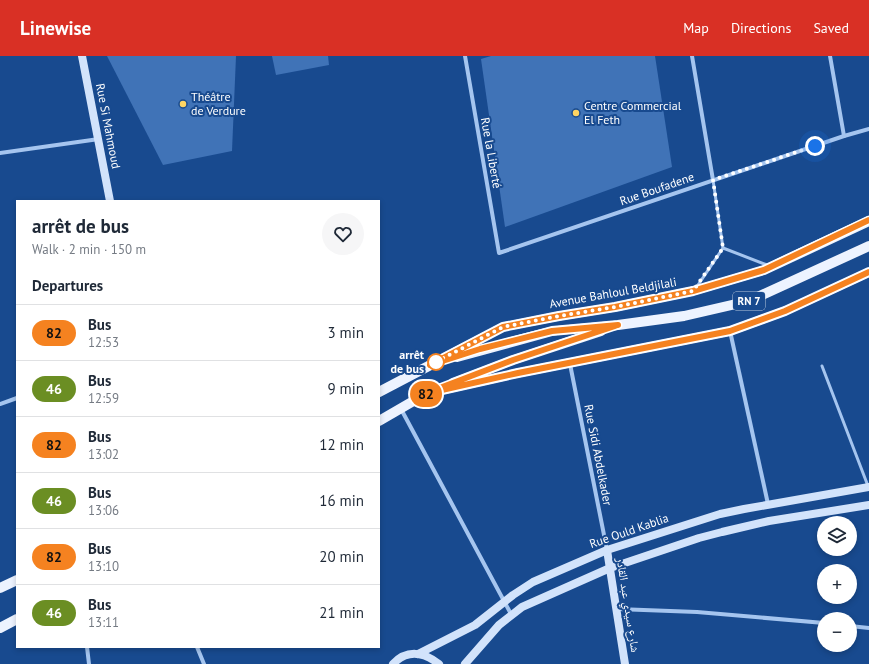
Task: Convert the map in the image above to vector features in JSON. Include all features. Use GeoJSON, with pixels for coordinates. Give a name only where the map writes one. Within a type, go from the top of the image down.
{"type":"FeatureCollection","features":[{"type":"Feature","properties":{"kind":"main road","name":"Avenue Bahloul Beldjilali"},"geometry":{"type":"LineString","coordinates":[[380,391],[503,327],[693,291],[770,267],[869,220]]}},
{"type":"Feature","properties":{"kind":"main road","name":"RN 7"},"geometry":{"type":"LineString","coordinates":[[380,420],[424,394],[513,360],[618,325],[684,316],[749,301],[869,246]]}},
{"type":"Feature","properties":{"kind":"main road","name":"RN 7"},"geometry":{"type":"LineString","coordinates":[[424,394],[518,373],[570,364],[730,331],[785,311],[869,272]]}},
{"type":"Feature","properties":{"kind":"main road","name":"Avenue Bahloul Beldjilali"},"geometry":{"type":"LineString","coordinates":[[430,365],[480,349],[552,331],[618,325]]}},
{"type":"Feature","properties":{"kind":"main road"},"geometry":{"type":"LineString","coordinates":[[0,588],[16,580]]}},
{"type":"Feature","properties":{"kind":"main road"},"geometry":{"type":"LineString","coordinates":[[0,628],[16,620]]}},
{"type":"Feature","properties":{"kind":"street","name":"Rue Si Mahmoud"},"geometry":{"type":"LineString","coordinates":[[82,56],[110,200]]}},
{"type":"Feature","properties":{"kind":"street","name":"Rue la Liberté"},"geometry":{"type":"LineString","coordinates":[[465,56],[499,253]]}},
{"type":"Feature","properties":{"kind":"street"},"geometry":{"type":"LineString","coordinates":[[692,56],[713,180]]}},
{"type":"Feature","properties":{"kind":"street"},"geometry":{"type":"LineString","coordinates":[[830,56],[844,136]]}},
{"type":"Feature","properties":{"kind":"street","name":"Rue Boufadene"},"geometry":{"type":"LineString","coordinates":[[499,253],[844,136],[869,129]]}},
{"type":"Feature","properties":{"kind":"street"},"geometry":{"type":"LineString","coordinates":[[0,153],[99,139]]}},
{"type":"Feature","properties":{"kind":"street"},"geometry":{"type":"LineString","coordinates":[[730,331],[768,504]]}},
{"type":"Feature","properties":{"kind":"street","name":"Rue Sidi Abdelkader"},"geometry":{"type":"LineString","coordinates":[[570,364],[607,550]]}},
{"type":"Feature","properties":{"kind":"street"},"geometry":{"type":"LineString","coordinates":[[0,404],[16,398]]}},
{"type":"Feature","properties":{"kind":"street"},"geometry":{"type":"LineString","coordinates":[[400,408],[511,614]]}},
{"type":"Feature","properties":{"kind":"street","name":"Rue Ould Kablia"},"geometry":{"type":"LineString","coordinates":[[393,664],[401,657],[410,654],[418,654],[476,625],[504,602],[533,582],[607,550],[720,514],[768,504],[869,488]]}},
{"type":"Feature","properties":{"kind":"street"},"geometry":{"type":"LineString","coordinates":[[465,664],[490,635],[511,614],[532,601],[610,568],[699,538],[722,532],[769,521],[869,505]]}},
{"type":"Feature","properties":{"kind":"street","name":"شارع سيدي عبد القادر"},"geometry":{"type":"LineString","coordinates":[[607,550],[625,664]]}},
{"type":"Feature","properties":{"kind":"street"},"geometry":{"type":"LineString","coordinates":[[616,609],[697,612],[817,622]]}},
{"type":"Feature","properties":{"kind":"street"},"geometry":{"type":"LineString","coordinates":[[857,627],[869,628]]}},
{"type":"Feature","properties":{"kind":"street"},"geometry":{"type":"LineString","coordinates":[[87,648],[89,664]]}},
{"type":"Feature","properties":{"kind":"street"},"geometry":{"type":"LineString","coordinates":[[197,648],[204,664]]}},
{"type":"Feature","properties":{"kind":"street"},"geometry":{"type":"LineString","coordinates":[[418,654],[430,657],[439,664]]}},
{"type":"Feature","properties":{"kind":"lane"},"geometry":{"type":"LineString","coordinates":[[693,291],[723,248],[713,180]]}},
{"type":"Feature","properties":{"kind":"lane"},"geometry":{"type":"LineString","coordinates":[[723,248],[770,267]]}},
{"type":"Feature","properties":{"kind":"lane"},"geometry":{"type":"LineString","coordinates":[[822,366],[869,488]]}},
{"type":"Feature","properties":{"kind":"building","name":"Théâtre de Verdure"},"geometry":{"type":"Polygon","coordinates":[[[107,56],[236,56],[232,151],[163,165],[107,56]]]}},
{"type":"Feature","properties":{"kind":"building"},"geometry":{"type":"Polygon","coordinates":[[[272,56],[328,56],[329,65],[276,75],[272,56]]]}},
{"type":"Feature","properties":{"kind":"building","name":"Centre Commercial El Feth"},"geometry":{"type":"Polygon","coordinates":[[[491,56],[655,56],[672,167],[505,227],[481,59],[491,56]]]}},
{"type":"Feature","properties":{"kind":"bus line","name":"82"},"geometry":{"type":"LineString","coordinates":[[869,220],[764,270],[693,291],[503,327],[430,365],[480,349],[552,331],[618,325],[500,364],[424,394],[518,373],[570,364],[730,331],[785,311],[869,272]]}},
{"type":"Feature","properties":{"kind":"place","name":"Théâtre de Verdure"},"geometry":{"type":"Point","coordinates":[183,104]}},
{"type":"Feature","properties":{"kind":"place","name":"Centre Commercial El Feth"},"geometry":{"type":"Point","coordinates":[576,113]}},
{"type":"Feature","properties":{"kind":"place","name":"arrêt de bus"},"geometry":{"type":"Point","coordinates":[436,362]}},
{"type":"Feature","properties":{"kind":"route"},"geometry":{"type":"LineString","coordinates":[[436,362],[430,365],[503,327],[693,291],[712,266],[723,248],[713,180],[815,146]]}}]}
